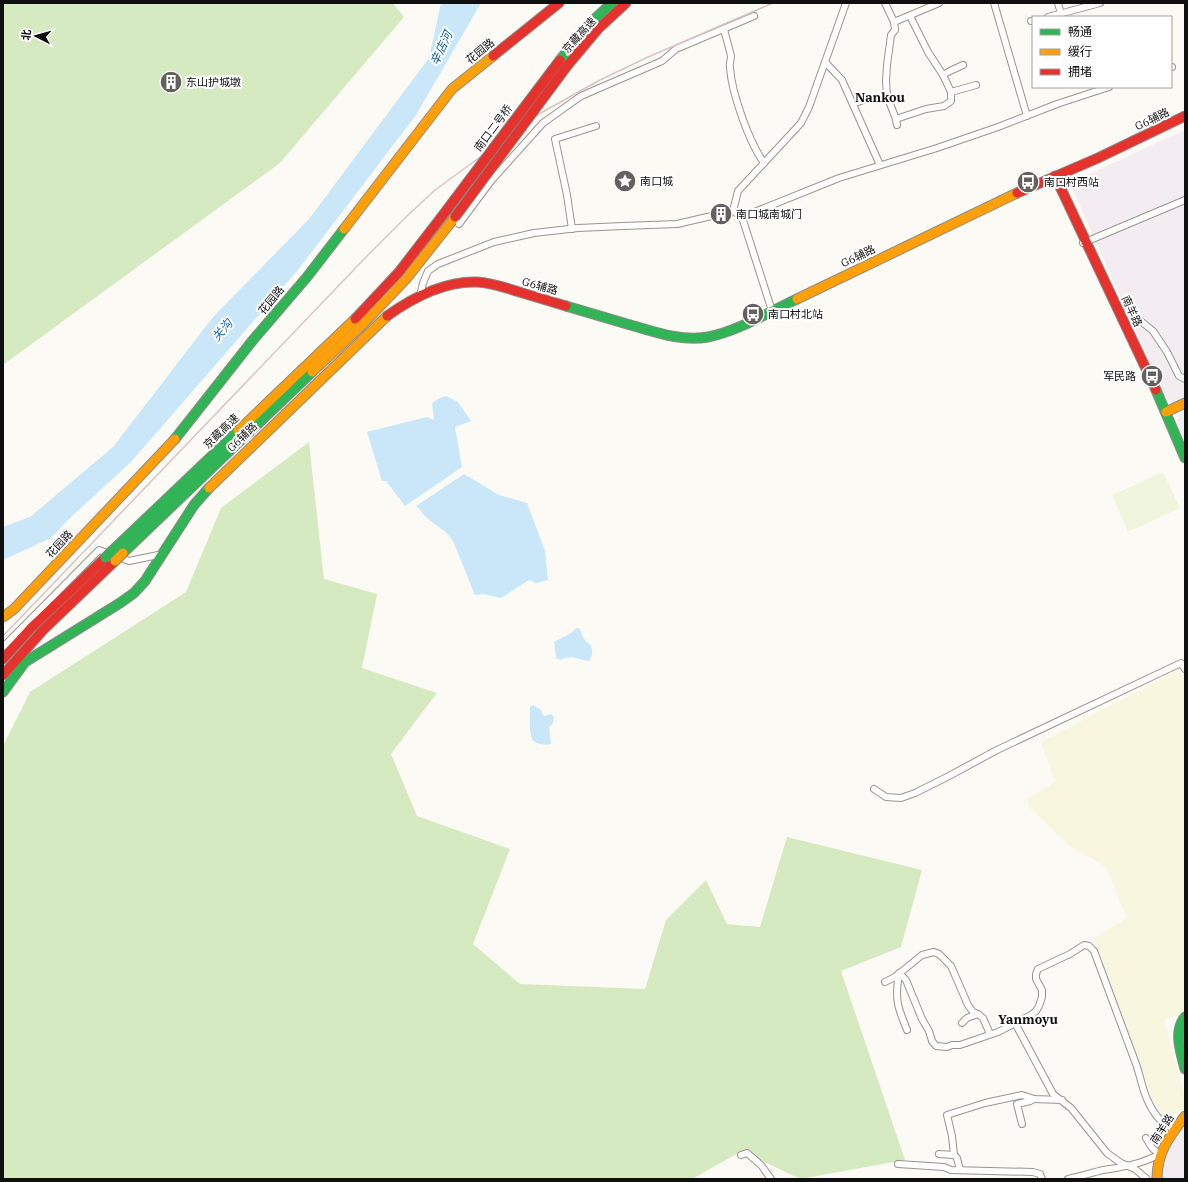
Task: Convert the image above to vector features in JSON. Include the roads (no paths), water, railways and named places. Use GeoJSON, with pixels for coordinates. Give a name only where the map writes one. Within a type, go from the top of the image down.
{"type":"FeatureCollection","features":[{"type":"Feature","properties":{"kind":"main road","name":"花园路"},"geometry":{"type":"LineString","coordinates":[[3,617],[14,609],[181,433],[253,340],[307,276],[452,89],[559,3]]}},
{"type":"Feature","properties":{"kind":"main road","name":"京藏高速"},"geometry":{"type":"LineString","coordinates":[[563,63],[589,24],[612,3]]}},
{"type":"Feature","properties":{"kind":"main road","name":"京藏高速"},"geometry":{"type":"LineString","coordinates":[[563,63],[626,3]]}},
{"type":"Feature","properties":{"kind":"main road","name":"南口二号桥"},"geometry":{"type":"LineString","coordinates":[[446,211],[563,63]]}},
{"type":"Feature","properties":{"kind":"main road","name":"南口二号桥"},"geometry":{"type":"LineString","coordinates":[[3,675],[38,634],[362,325],[406,279],[457,220],[563,63]]}},
{"type":"Feature","properties":{"kind":"main road","name":"G6辅路"},"geometry":{"type":"LineString","coordinates":[[3,692],[25,662],[134,593],[145,581],[194,505],[221,475],[383,318],[397,308],[420,296],[453,285],[478,282],[503,287],[662,334],[681,338],[706,338],[734,329],[1029,187],[1098,158],[1185,116]]}},
{"type":"Feature","properties":{"kind":"main road","name":"南羊路"},"geometry":{"type":"LineString","coordinates":[[1055,176],[1084,242],[1166,412],[1185,458]]}},
{"type":"Feature","properties":{"kind":"main road","name":"京藏高速"},"geometry":{"type":"LineString","coordinates":[[3,659],[32,626],[356,318],[399,272],[446,211]]}},
{"type":"Feature","properties":{"kind":"main road"},"geometry":{"type":"LineString","coordinates":[[1166,412],[1185,403]]}},
{"type":"Feature","properties":{"kind":"main road"},"geometry":{"type":"LineString","coordinates":[[1185,1017],[1180,1023],[1179,1038],[1185,1069]]}},
{"type":"Feature","properties":{"kind":"main road","name":"南羊路"},"geometry":{"type":"LineString","coordinates":[[1157,1179],[1158,1159],[1166,1142],[1185,1116]]}},
{"type":"Feature","properties":{"kind":"street"},"geometry":{"type":"LineString","coordinates":[[733,211],[738,191],[801,123],[809,107],[846,3]]}},
{"type":"Feature","properties":{"kind":"street"},"geometry":{"type":"LineString","coordinates":[[885,3],[894,22],[895,30],[891,35],[886,65],[886,96],[897,122],[926,109],[944,106],[951,101],[952,92],[928,52],[910,16]]}},
{"type":"Feature","properties":{"kind":"street"},"geometry":{"type":"LineString","coordinates":[[894,22],[939,3]]}},
{"type":"Feature","properties":{"kind":"street"},"geometry":{"type":"LineString","coordinates":[[994,3],[1027,116]]}},
{"type":"Feature","properties":{"kind":"street"},"geometry":{"type":"LineString","coordinates":[[1058,3],[1061,14]]}},
{"type":"Feature","properties":{"kind":"street"},"geometry":{"type":"LineString","coordinates":[[1052,16],[1100,3]]}},
{"type":"Feature","properties":{"kind":"street"},"geometry":{"type":"LineString","coordinates":[[457,220],[543,123],[581,96],[662,61],[676,49],[754,16]]}},
{"type":"Feature","properties":{"kind":"street"},"geometry":{"type":"LineString","coordinates":[[724,29],[731,58],[730,67],[736,100],[749,134],[764,163]]}},
{"type":"Feature","properties":{"kind":"street"},"geometry":{"type":"LineString","coordinates":[[825,62],[842,80],[880,165]]}},
{"type":"Feature","properties":{"kind":"street"},"geometry":{"type":"LineString","coordinates":[[943,75],[950,70],[963,65]]}},
{"type":"Feature","properties":{"kind":"street"},"geometry":{"type":"LineString","coordinates":[[952,92],[976,85]]}},
{"type":"Feature","properties":{"kind":"street"},"geometry":{"type":"LineString","coordinates":[[742,217],[839,178],[998,127],[1057,104],[1107,88]]}},
{"type":"Feature","properties":{"kind":"street"},"geometry":{"type":"LineString","coordinates":[[852,104],[886,96]]}},
{"type":"Feature","properties":{"kind":"street"},"geometry":{"type":"LineString","coordinates":[[572,229],[567,195],[555,139],[596,126]]}},
{"type":"Feature","properties":{"kind":"street"},"geometry":{"type":"LineString","coordinates":[[1084,242],[1185,200]]}},
{"type":"Feature","properties":{"kind":"street"},"geometry":{"type":"LineString","coordinates":[[420,296],[428,271],[438,264],[494,242],[534,233],[572,229],[677,224],[733,211],[742,217],[772,311]]}},
{"type":"Feature","properties":{"kind":"street"},"geometry":{"type":"LineString","coordinates":[[1137,318],[1153,331],[1167,352],[1179,376],[1185,379]]}},
{"type":"Feature","properties":{"kind":"street"},"geometry":{"type":"LineString","coordinates":[[3,647],[99,550],[129,560],[163,554]]}},
{"type":"Feature","properties":{"kind":"street"},"geometry":{"type":"LineString","coordinates":[[874,789],[886,797],[901,798],[915,793],[997,750],[1181,663],[1185,669]]}},
{"type":"Feature","properties":{"kind":"street"},"geometry":{"type":"LineString","coordinates":[[898,975],[906,980],[922,1019],[929,1031],[932,1041],[936,1046],[946,1047],[952,1044],[960,1045],[998,1032],[1036,1012],[1042,997],[1042,990],[1036,979],[1038,969],[1070,954],[1084,945],[1089,946],[1094,951],[1136,1066],[1146,1099],[1157,1117],[1168,1127],[1175,1129]]}},
{"type":"Feature","properties":{"kind":"street"},"geometry":{"type":"LineString","coordinates":[[885,982],[898,975],[922,955],[934,952],[939,954],[952,966],[968,1005],[973,1012],[983,1018],[990,1034]]}},
{"type":"Feature","properties":{"kind":"street"},"geometry":{"type":"LineString","coordinates":[[898,975],[896,996],[897,1006],[907,1030]]}},
{"type":"Feature","properties":{"kind":"street"},"geometry":{"type":"LineString","coordinates":[[962,1023],[967,1018],[978,1014]]}},
{"type":"Feature","properties":{"kind":"street"},"geometry":{"type":"LineString","coordinates":[[1015,1023],[1054,1094],[1071,1108],[1112,1158],[1135,1169],[1147,1179]]}},
{"type":"Feature","properties":{"kind":"street"},"geometry":{"type":"LineString","coordinates":[[960,1170],[954,1155],[952,1136],[947,1115],[985,1103],[1022,1095],[1034,1099],[1062,1100]]}},
{"type":"Feature","properties":{"kind":"street"},"geometry":{"type":"LineString","coordinates":[[1022,1124],[1017,1104],[1034,1099]]}},
{"type":"Feature","properties":{"kind":"street"},"geometry":{"type":"LineString","coordinates":[[1146,1138],[1155,1152],[1161,1153]]}},
{"type":"Feature","properties":{"kind":"street"},"geometry":{"type":"LineString","coordinates":[[741,1155],[747,1153],[761,1165],[771,1179]]}},
{"type":"Feature","properties":{"kind":"street"},"geometry":{"type":"LineString","coordinates":[[1068,1179],[1143,1162],[1161,1153]]}},
{"type":"Feature","properties":{"kind":"street"},"geometry":{"type":"LineString","coordinates":[[939,1154],[954,1155]]}},
{"type":"Feature","properties":{"kind":"street"},"geometry":{"type":"LineString","coordinates":[[898,1164],[944,1167],[951,1170],[1033,1172],[1040,1174],[1042,1179]]}},
{"type":"Feature","properties":{"kind":"water"},"geometry":{"type":"Polygon","coordinates":[[[441,3],[481,3],[416,115],[298,270],[132,461],[70,518],[51,538],[3,560],[3,527],[30,517],[113,447],[213,317],[309,219],[429,58],[441,3]]]}},
{"type":"Feature","properties":{"kind":"water"},"geometry":{"type":"Polygon","coordinates":[[[446,396],[458,402],[471,421],[455,427],[462,467],[405,506],[386,481],[382,481],[367,432],[427,417],[434,420],[432,403],[446,396]]]}},
{"type":"Feature","properties":{"kind":"water"},"geometry":{"type":"Polygon","coordinates":[[[464,474],[499,495],[527,503],[545,551],[548,580],[536,583],[529,580],[501,598],[484,594],[475,595],[453,541],[416,506],[464,474]]]}},
{"type":"Feature","properties":{"kind":"water"},"geometry":{"type":"Polygon","coordinates":[[[576,628],[579,628],[584,639],[590,644],[592,649],[591,658],[589,661],[571,657],[560,660],[556,658],[554,642],[569,634],[576,628]]]}},
{"type":"Feature","properties":{"kind":"water"},"geometry":{"type":"Polygon","coordinates":[[[533,705],[541,710],[543,715],[545,716],[551,714],[554,717],[553,723],[549,727],[551,744],[541,744],[532,740],[530,729],[530,707],[533,705]]]}},
{"type":"Feature","properties":{"kind":"railway"},"geometry":{"type":"LineString","coordinates":[[3,636],[367,256],[435,190],[539,114],[598,81],[648,57],[773,3]]}},
{"type":"Feature","properties":{"kind":"place","name":"东山护城墩"},"geometry":{"type":"Point","coordinates":[171,82]}},
{"type":"Feature","properties":{"kind":"place","name":"南口城"},"geometry":{"type":"Point","coordinates":[625,181]}},
{"type":"Feature","properties":{"kind":"place","name":"南口村西站"},"geometry":{"type":"Point","coordinates":[1028,182]}},
{"type":"Feature","properties":{"kind":"place","name":"南口城南城门"},"geometry":{"type":"Point","coordinates":[721,214]}},
{"type":"Feature","properties":{"kind":"place","name":"南口村北站"},"geometry":{"type":"Point","coordinates":[753,314]}},
{"type":"Feature","properties":{"kind":"place","name":"军民路"},"geometry":{"type":"Point","coordinates":[1152,376]}},
{"type":"Feature","properties":{"kind":"district","name":"Nankou"},"geometry":{"type":"Point","coordinates":[880,97]}},
{"type":"Feature","properties":{"kind":"district","name":"Yanmoyu"},"geometry":{"type":"Point","coordinates":[1028,1019]}},
{"type":"Feature","properties":{"kind":"water label","name":"辛店河"},"geometry":{"type":"Point","coordinates":[441,48]}},
{"type":"Feature","properties":{"kind":"water label","name":"关沟"},"geometry":{"type":"Point","coordinates":[222,330]}}]}
